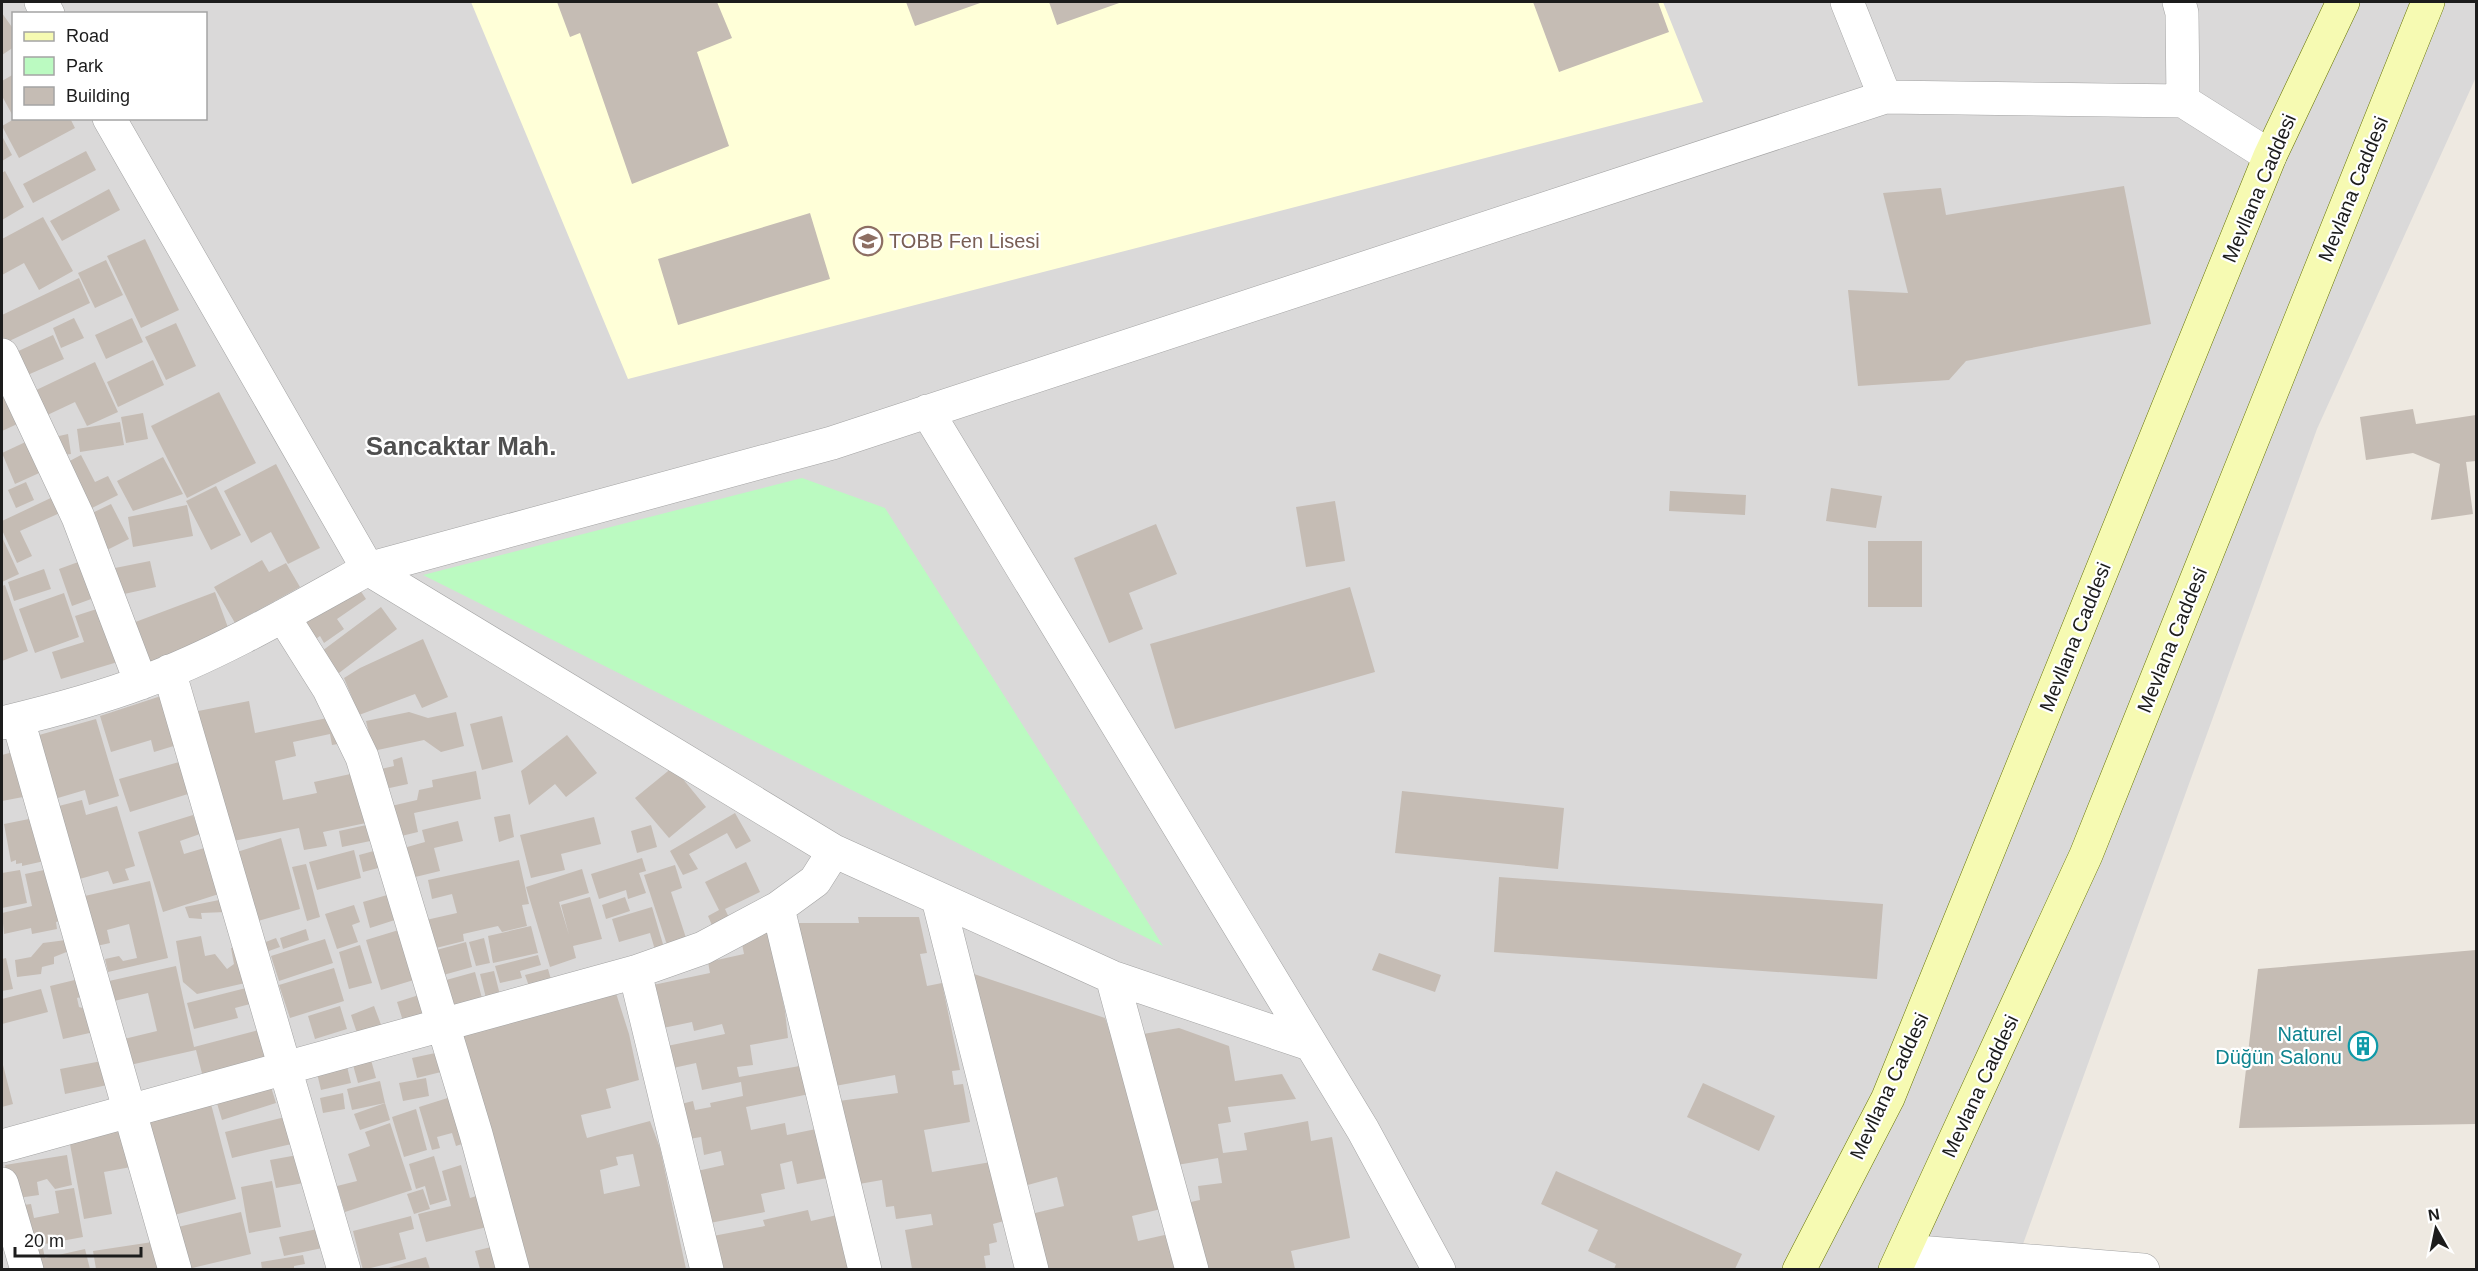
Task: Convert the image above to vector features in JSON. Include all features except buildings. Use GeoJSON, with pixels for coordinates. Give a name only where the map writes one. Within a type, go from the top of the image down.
{"type":"FeatureCollection","features":[{"type":"Feature","properties":{"kind":"main road","name":"Mevllana Caddesi"},"geometry":{"type":"LineString","coordinates":[[1798,1269],[1888,1098],[2270,156],[2343,2]]}},
{"type":"Feature","properties":{"kind":"main road","name":"Mevlana Caddesi"},"geometry":{"type":"LineString","coordinates":[[1900,1260],[2086,855],[2428,2]]}},
{"type":"Feature","properties":{"kind":"street"},"geometry":{"type":"LineString","coordinates":[[1847,2],[1885,97]]}},
{"type":"Feature","properties":{"kind":"street"},"geometry":{"type":"LineString","coordinates":[[2179,2],[2182,13],[2183,101]]}},
{"type":"Feature","properties":{"kind":"street"},"geometry":{"type":"LineString","coordinates":[[175,1269],[130,1111],[10,722],[155,677],[283,616],[368,569],[832,443],[1885,97],[2183,101],[2270,156]]}},
{"type":"Feature","properties":{"kind":"street"},"geometry":{"type":"LineString","coordinates":[[110,120],[368,569],[834,851],[1112,977],[1309,1044]]}},
{"type":"Feature","properties":{"kind":"street"},"geometry":{"type":"LineString","coordinates":[[2,355],[155,677],[286,1068],[345,1269]]}},
{"type":"Feature","properties":{"kind":"street"},"geometry":{"type":"LineString","coordinates":[[927,411],[1309,1044],[1369,1139],[1439,1269]]}},
{"type":"Feature","properties":{"kind":"street"},"geometry":{"type":"LineString","coordinates":[[283,616],[329,689],[362,757],[513,1269]]}},
{"type":"Feature","properties":{"kind":"street"},"geometry":{"type":"LineString","coordinates":[[2,1146],[635,972],[703,948],[778,908],[815,882],[834,851]]}},
{"type":"Feature","properties":{"kind":"street"},"geometry":{"type":"LineString","coordinates":[[938,899],[1032,1269]]}},
{"type":"Feature","properties":{"kind":"street"},"geometry":{"type":"LineString","coordinates":[[778,908],[866,1269]]}},
{"type":"Feature","properties":{"kind":"street"},"geometry":{"type":"LineString","coordinates":[[635,972],[707,1269]]}},
{"type":"Feature","properties":{"kind":"street"},"geometry":{"type":"LineString","coordinates":[[1112,977],[1192,1269]]}},
{"type":"Feature","properties":{"kind":"street"},"geometry":{"type":"LineString","coordinates":[[2,1184],[27,1269]]}},
{"type":"Feature","properties":{"kind":"street"},"geometry":{"type":"LineString","coordinates":[[1900,1260],[2143,1269]]}},
{"type":"Feature","properties":{"kind":"shaded area"},"geometry":{"type":"Polygon","coordinates":[[[2,2],[2476,2],[2476,77],[2317,429],[2014,1269],[2,1270],[2,2]]]}},
{"type":"Feature","properties":{"kind":"shaded area","name":"TOBB Fen Lisesi"},"geometry":{"type":"Polygon","coordinates":[[[471,2],[1663,2],[1703,102],[628,379],[471,2]]]}},
{"type":"Feature","properties":{"kind":"green space"},"geometry":{"type":"Polygon","coordinates":[[[802,478],[885,508],[1163,946],[423,575],[802,478]]]}},
{"type":"Feature","properties":{"kind":"place","name":"TOBB Fen Lisesi"},"geometry":{"type":"Point","coordinates":[868,241]}},
{"type":"Feature","properties":{"kind":"place","name":"Naturel Düğün Salonu"},"geometry":{"type":"Point","coordinates":[2363,1046]}},
{"type":"Feature","properties":{"kind":"district","name":"Sancaktar Mah."},"geometry":{"type":"Point","coordinates":[461,446]}}]}
